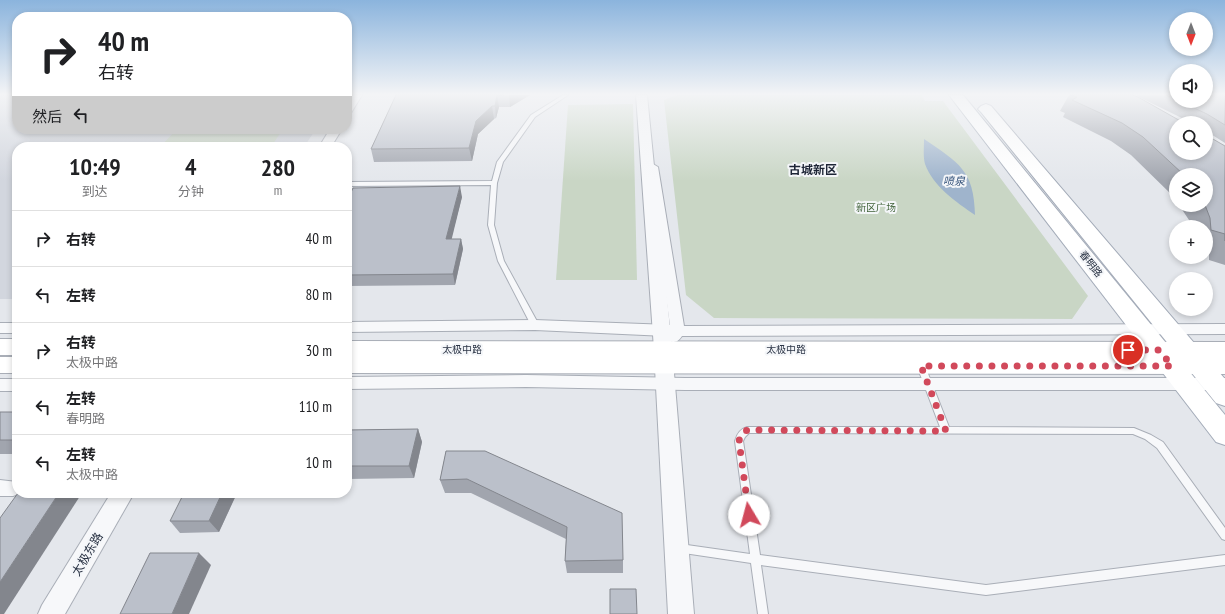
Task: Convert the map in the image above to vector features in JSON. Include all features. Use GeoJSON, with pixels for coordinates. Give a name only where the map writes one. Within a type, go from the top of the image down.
{"type":"FeatureCollection","features":[{"type":"Feature","properties":{"kind":"main road","name":"春明路"},"geometry":{"type":"LineString","coordinates":[[979,124],[1225,434]]}},
{"type":"Feature","properties":{"kind":"main road","name":"春明路"},"geometry":{"type":"LineString","coordinates":[[998,124],[1194,358]]}},
{"type":"Feature","properties":{"kind":"main road"},"geometry":{"type":"LineString","coordinates":[[0,347],[12,347]]}},
{"type":"Feature","properties":{"kind":"main road","name":"太极中路"},"geometry":{"type":"LineString","coordinates":[[352,349],[1165,358],[1194,358],[1225,350]]}},
{"type":"Feature","properties":{"kind":"main road","name":"太极中路"},"geometry":{"type":"LineString","coordinates":[[352,365],[666,352],[925,375],[1165,358]]}},
{"type":"Feature","properties":{"kind":"main road","name":"太极中路"},"geometry":{"type":"LineString","coordinates":[[1194,358],[1223,383]]}},
{"type":"Feature","properties":{"kind":"main road"},"geometry":{"type":"LineString","coordinates":[[0,365],[12,365]]}},
{"type":"Feature","properties":{"kind":"street"},"geometry":{"type":"LineString","coordinates":[[645,124],[666,352],[676,548],[681,614]]}},
{"type":"Feature","properties":{"kind":"street"},"geometry":{"type":"LineString","coordinates":[[352,326],[535,325],[666,352]]}},
{"type":"Feature","properties":{"kind":"street"},"geometry":{"type":"LineString","coordinates":[[0,328],[12,328]]}},
{"type":"Feature","properties":{"kind":"street"},"geometry":{"type":"LineString","coordinates":[[352,383],[518,382],[666,352],[1142,329],[1225,329]]}},
{"type":"Feature","properties":{"kind":"street"},"geometry":{"type":"LineString","coordinates":[[925,375],[1186,384],[1223,383]]}},
{"type":"Feature","properties":{"kind":"street"},"geometry":{"type":"LineString","coordinates":[[0,385],[12,385]]}},
{"type":"Feature","properties":{"kind":"street","name":"太极东路"},"geometry":{"type":"LineString","coordinates":[[52,614],[120,498]]}},
{"type":"Feature","properties":{"kind":"lane"},"geometry":{"type":"LineString","coordinates":[[528,124],[500,162],[494,183],[491,225],[501,261],[535,325]]}},
{"type":"Feature","properties":{"kind":"lane"},"geometry":{"type":"LineString","coordinates":[[352,184],[494,183]]}},
{"type":"Feature","properties":{"kind":"lane"},"geometry":{"type":"LineString","coordinates":[[925,375],[946,431]]}},
{"type":"Feature","properties":{"kind":"lane"},"geometry":{"type":"LineString","coordinates":[[763,614],[739,441],[741,435],[747,430],[1141,433],[1155,441],[1165,451],[1225,536]]}},
{"type":"Feature","properties":{"kind":"lane"},"geometry":{"type":"LineString","coordinates":[[676,548],[986,590],[1225,560]]}},
{"type":"Feature","properties":{"kind":"shaded area"},"geometry":{"type":"Polygon","coordinates":[[[0,124],[12,124],[12,134],[313,134],[307,142],[12,142],[12,299],[0,299],[0,124]]]}},
{"type":"Feature","properties":{"kind":"green space"},"geometry":{"type":"Polygon","coordinates":[[[567,124],[633,124],[637,280],[556,280],[567,124]]]}},
{"type":"Feature","properties":{"kind":"green space","name":"新区广场"},"geometry":{"type":"Polygon","coordinates":[[[667,124],[960,124],[1088,296],[1072,319],[714,318],[686,295],[667,124]]]}},
{"type":"Feature","properties":{"kind":"green space"},"geometry":{"type":"Polygon","coordinates":[[[172,134],[280,134],[274,142],[165,142],[172,134]]]}},
{"type":"Feature","properties":{"kind":"water","name":"喷泉"},"geometry":{"type":"Polygon","coordinates":[[[924,139],[947,155],[962,169],[972,188],[975,215],[946,193],[929,172],[925,164],[924,139]]]}},
{"type":"Feature","properties":{"kind":"building"},"geometry":{"type":"Polygon","coordinates":[[[383,124],[475,124],[469,148],[371,149],[383,124]]]}},
{"type":"Feature","properties":{"kind":"building"},"geometry":{"type":"Polygon","coordinates":[[[1123,124],[1169,124],[1169,160],[1213,160],[1213,139],[1225,146],[1225,234],[1213,231],[1213,220],[1210,220],[1208,212],[1213,212],[1213,168],[1176,168],[1143,137],[1123,124]]]}},
{"type":"Feature","properties":{"kind":"building"},"geometry":{"type":"Polygon","coordinates":[[[460,186],[446,239],[461,239],[453,274],[352,275],[353,188],[460,186]]]}},
{"type":"Feature","properties":{"kind":"building"},"geometry":{"type":"Polygon","coordinates":[[[0,412],[12,412],[12,440],[0,440],[0,412]]]}},
{"type":"Feature","properties":{"kind":"building"},"geometry":{"type":"Polygon","coordinates":[[[418,429],[409,466],[352,466],[352,430],[418,429]]]}},
{"type":"Feature","properties":{"kind":"building"},"geometry":{"type":"Polygon","coordinates":[[[446,451],[485,451],[622,513],[623,560],[565,561],[567,527],[467,479],[440,480],[446,451]]]}},
{"type":"Feature","properties":{"kind":"building"},"geometry":{"type":"Polygon","coordinates":[[[14,498],[56,498],[0,582],[0,518],[14,498]]]}},
{"type":"Feature","properties":{"kind":"building"},"geometry":{"type":"Polygon","coordinates":[[[182,498],[220,498],[209,521],[170,521],[182,498]]]}},
{"type":"Feature","properties":{"kind":"building"},"geometry":{"type":"Polygon","coordinates":[[[150,553],[199,553],[172,614],[120,614],[150,553]]]}},
{"type":"Feature","properties":{"kind":"building"},"geometry":{"type":"Polygon","coordinates":[[[610,589],[636,589],[637,614],[610,614],[610,589]]]}},
{"type":"Feature","properties":{"kind":"district","name":"古城新区"},"geometry":{"type":"Point","coordinates":[813,169]}},
{"type":"Feature","properties":{"kind":"route"},"geometry":{"type":"LineString","coordinates":[[749,515],[739,441],[741,435],[747,430],[946,431],[921,366],[1172,366],[1159,350],[1128,350]]}}]}
